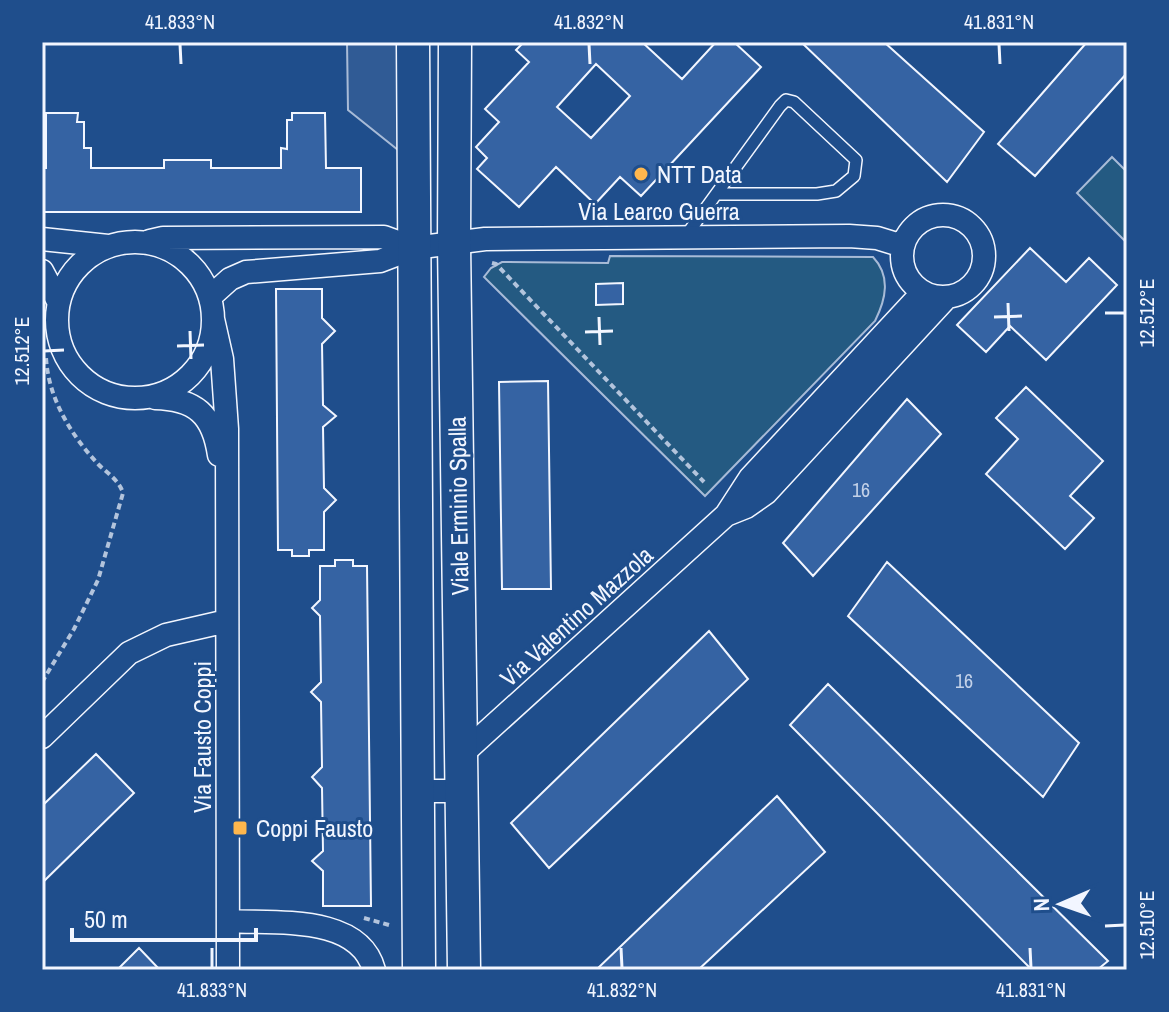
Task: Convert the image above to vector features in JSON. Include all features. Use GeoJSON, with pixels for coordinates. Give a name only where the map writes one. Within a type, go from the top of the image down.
{"type":"FeatureCollection","features":[{"type":"Feature","properties":{"kind":"main road","name":"Viale Erminio Spalla"},"geometry":{"type":"LineString","coordinates":[[413,42],[419,970]]}},
{"type":"Feature","properties":{"kind":"main road","name":"Viale Erminio Spalla"},"geometry":{"type":"LineString","coordinates":[[455,42],[454,243],[464,970]]}},
{"type":"Feature","properties":{"kind":"street"},"geometry":{"type":"LineString","coordinates":[[950,215],[973,227],[984,251],[983,264],[970,287],[958,294],[947,297],[923,292],[906,275],[902,263],[903,246],[913,227],[924,219],[950,215]]}},
{"type":"Feature","properties":{"kind":"street","name":"Via Learco Guerra"},"geometry":{"type":"LineString","coordinates":[[212,308],[230,279],[246,272],[380,261],[414,248],[485,239],[849,236],[877,238],[903,246]]}},
{"type":"Feature","properties":{"kind":"street","name":"Via Learco Guerra"},"geometry":{"type":"LineString","coordinates":[[148,241],[163,238],[368,237],[396,239],[414,248]]}},
{"type":"Feature","properties":{"kind":"street"},"geometry":{"type":"LineString","coordinates":[[42,239],[108,246],[148,241],[185,260],[200,277],[212,308],[211,340],[195,370],[181,384],[151,398],[113,396],[90,385],[79,376],[64,355],[58,338],[58,301],[76,267],[96,251],[108,246]]}},
{"type":"Feature","properties":{"kind":"street"},"geometry":{"type":"LineString","coordinates":[[42,271],[58,301]]}},
{"type":"Feature","properties":{"kind":"street","name":"Via Valentino Mazzola"},"geometry":{"type":"LineString","coordinates":[[879,357],[923,292]]}},
{"type":"Feature","properties":{"kind":"street","name":"Via Valentino Mazzola"},"geometry":{"type":"LineString","coordinates":[[460,756],[726,515],[750,478],[947,297]]}},
{"type":"Feature","properties":{"kind":"street","name":"Via Fausto Coppi"},"geometry":{"type":"LineString","coordinates":[[212,308],[226,401],[228,970]]}},
{"type":"Feature","properties":{"kind":"street","name":"Via Fausto Coppi"},"geometry":{"type":"LineString","coordinates":[[151,398],[184,401],[207,419],[217,442],[226,503]]}},
{"type":"Feature","properties":{"kind":"street"},"geometry":{"type":"LineString","coordinates":[[42,737],[129,653],[166,635],[227,621]]}},
{"type":"Feature","properties":{"kind":"street"},"geometry":{"type":"LineString","coordinates":[[418,791],[460,791]]}},
{"type":"Feature","properties":{"kind":"street"},"geometry":{"type":"LineString","coordinates":[[229,921],[338,931],[363,947],[374,970]]}},
{"type":"Feature","properties":{"kind":"lane"},"geometry":{"type":"LineString","coordinates":[[685,237],[786,100],[794,102],[856,160],[854,176],[836,191],[803,195],[717,194]]}},
{"type":"Feature","properties":{"kind":"path"},"geometry":{"type":"LineString","coordinates":[[486,262],[496,264],[704,482]]}},
{"type":"Feature","properties":{"kind":"path"},"geometry":{"type":"LineString","coordinates":[[42,682],[74,629],[98,580],[123,493],[119,484],[75,436],[60,410],[47,375],[46,357]]}},
{"type":"Feature","properties":{"kind":"shaded area"},"geometry":{"type":"Polygon","coordinates":[[[347,42],[402,42],[398,150],[348,110],[347,42]]]}},
{"type":"Feature","properties":{"kind":"shaded area"},"geometry":{"type":"Polygon","coordinates":[[[1112,157],[1127,172],[1127,243],[1077,193],[1112,157]]]}},
{"type":"Feature","properties":{"kind":"shaded area"},"geometry":{"type":"Polygon","coordinates":[[[610,256],[873,257],[882,272],[884,296],[875,321],[705,496],[484,277],[491,268],[502,262],[608,263],[610,256]]]}},
{"type":"Feature","properties":{"kind":"building"},"geometry":{"type":"Polygon","coordinates":[[[524,42],[642,42],[682,79],[716,42],[734,42],[761,67],[641,196],[620,177],[595,204],[556,167],[519,207],[477,169],[487,158],[476,147],[499,122],[485,109],[529,62],[516,50],[524,42]],[[596,64],[557,107],[591,138],[630,96],[596,64]]]}},
{"type":"Feature","properties":{"kind":"building"},"geometry":{"type":"Polygon","coordinates":[[[801,42],[884,42],[984,132],[947,182],[801,42]]]}},
{"type":"Feature","properties":{"kind":"building"},"geometry":{"type":"Polygon","coordinates":[[[1087,42],[1127,42],[1127,73],[1035,176],[998,144],[1087,42]]]}},
{"type":"Feature","properties":{"kind":"building"},"geometry":{"type":"Polygon","coordinates":[[[46,113],[78,113],[77,122],[84,122],[84,148],[91,148],[91,168],[164,168],[164,160],[211,160],[211,168],[281,168],[281,148],[287,149],[287,120],[292,120],[292,113],[325,113],[326,168],[361,168],[361,212],[42,212],[46,113]]]}},
{"type":"Feature","properties":{"kind":"building"},"geometry":{"type":"Polygon","coordinates":[[[1030,248],[1066,282],[1089,258],[1117,285],[1046,360],[1010,326],[986,352],[957,325],[1030,248]]]}},
{"type":"Feature","properties":{"kind":"building"},"geometry":{"type":"Polygon","coordinates":[[[623,283],[623,304],[596,305],[596,284],[623,283]]]}},
{"type":"Feature","properties":{"kind":"building"},"geometry":{"type":"Polygon","coordinates":[[[276,289],[322,289],[322,318],[335,331],[322,344],[323,405],[336,416],[323,427],[324,488],[336,500],[324,512],[324,550],[309,550],[309,556],[292,556],[292,550],[278,550],[276,289]]]}},
{"type":"Feature","properties":{"kind":"building"},"geometry":{"type":"Polygon","coordinates":[[[548,381],[551,589],[502,589],[499,382],[548,381]]]}},
{"type":"Feature","properties":{"kind":"building"},"geometry":{"type":"Polygon","coordinates":[[[1026,387],[1103,461],[1070,496],[1094,518],[1065,549],[986,474],[1018,439],[996,418],[1026,387]]]}},
{"type":"Feature","properties":{"kind":"building"},"geometry":{"type":"Polygon","coordinates":[[[907,399],[941,434],[813,576],[783,543],[907,399]]]}},
{"type":"Feature","properties":{"kind":"building"},"geometry":{"type":"Polygon","coordinates":[[[335,560],[353,560],[353,566],[367,566],[371,906],[323,906],[323,871],[312,861],[323,851],[322,788],[312,777],[322,767],[321,702],[311,692],[321,682],[320,616],[312,608],[320,600],[320,566],[335,566],[335,560]]]}},
{"type":"Feature","properties":{"kind":"building"},"geometry":{"type":"Polygon","coordinates":[[[887,562],[1079,743],[1043,797],[848,616],[887,562]]]}},
{"type":"Feature","properties":{"kind":"building"},"geometry":{"type":"Polygon","coordinates":[[[709,631],[748,679],[549,868],[511,823],[709,631]]]}},
{"type":"Feature","properties":{"kind":"building"},"geometry":{"type":"Polygon","coordinates":[[[828,684],[1108,961],[1097,970],[1032,970],[790,725],[828,684]]]}},
{"type":"Feature","properties":{"kind":"building"},"geometry":{"type":"Polygon","coordinates":[[[96,754],[134,793],[42,883],[42,806],[96,754]]]}},
{"type":"Feature","properties":{"kind":"building"},"geometry":{"type":"Polygon","coordinates":[[[777,796],[825,852],[698,970],[596,970],[777,796]]]}},
{"type":"Feature","properties":{"kind":"building"},"geometry":{"type":"Polygon","coordinates":[[[139,948],[160,970],[117,970],[139,948]]]}},
{"type":"Feature","properties":{"kind":"place","name":"NTT Data"},"geometry":{"type":"Point","coordinates":[641,174]}},
{"type":"Feature","properties":{"kind":"place","name":"Coppi Fausto"},"geometry":{"type":"Point","coordinates":[240,828]}}]}
